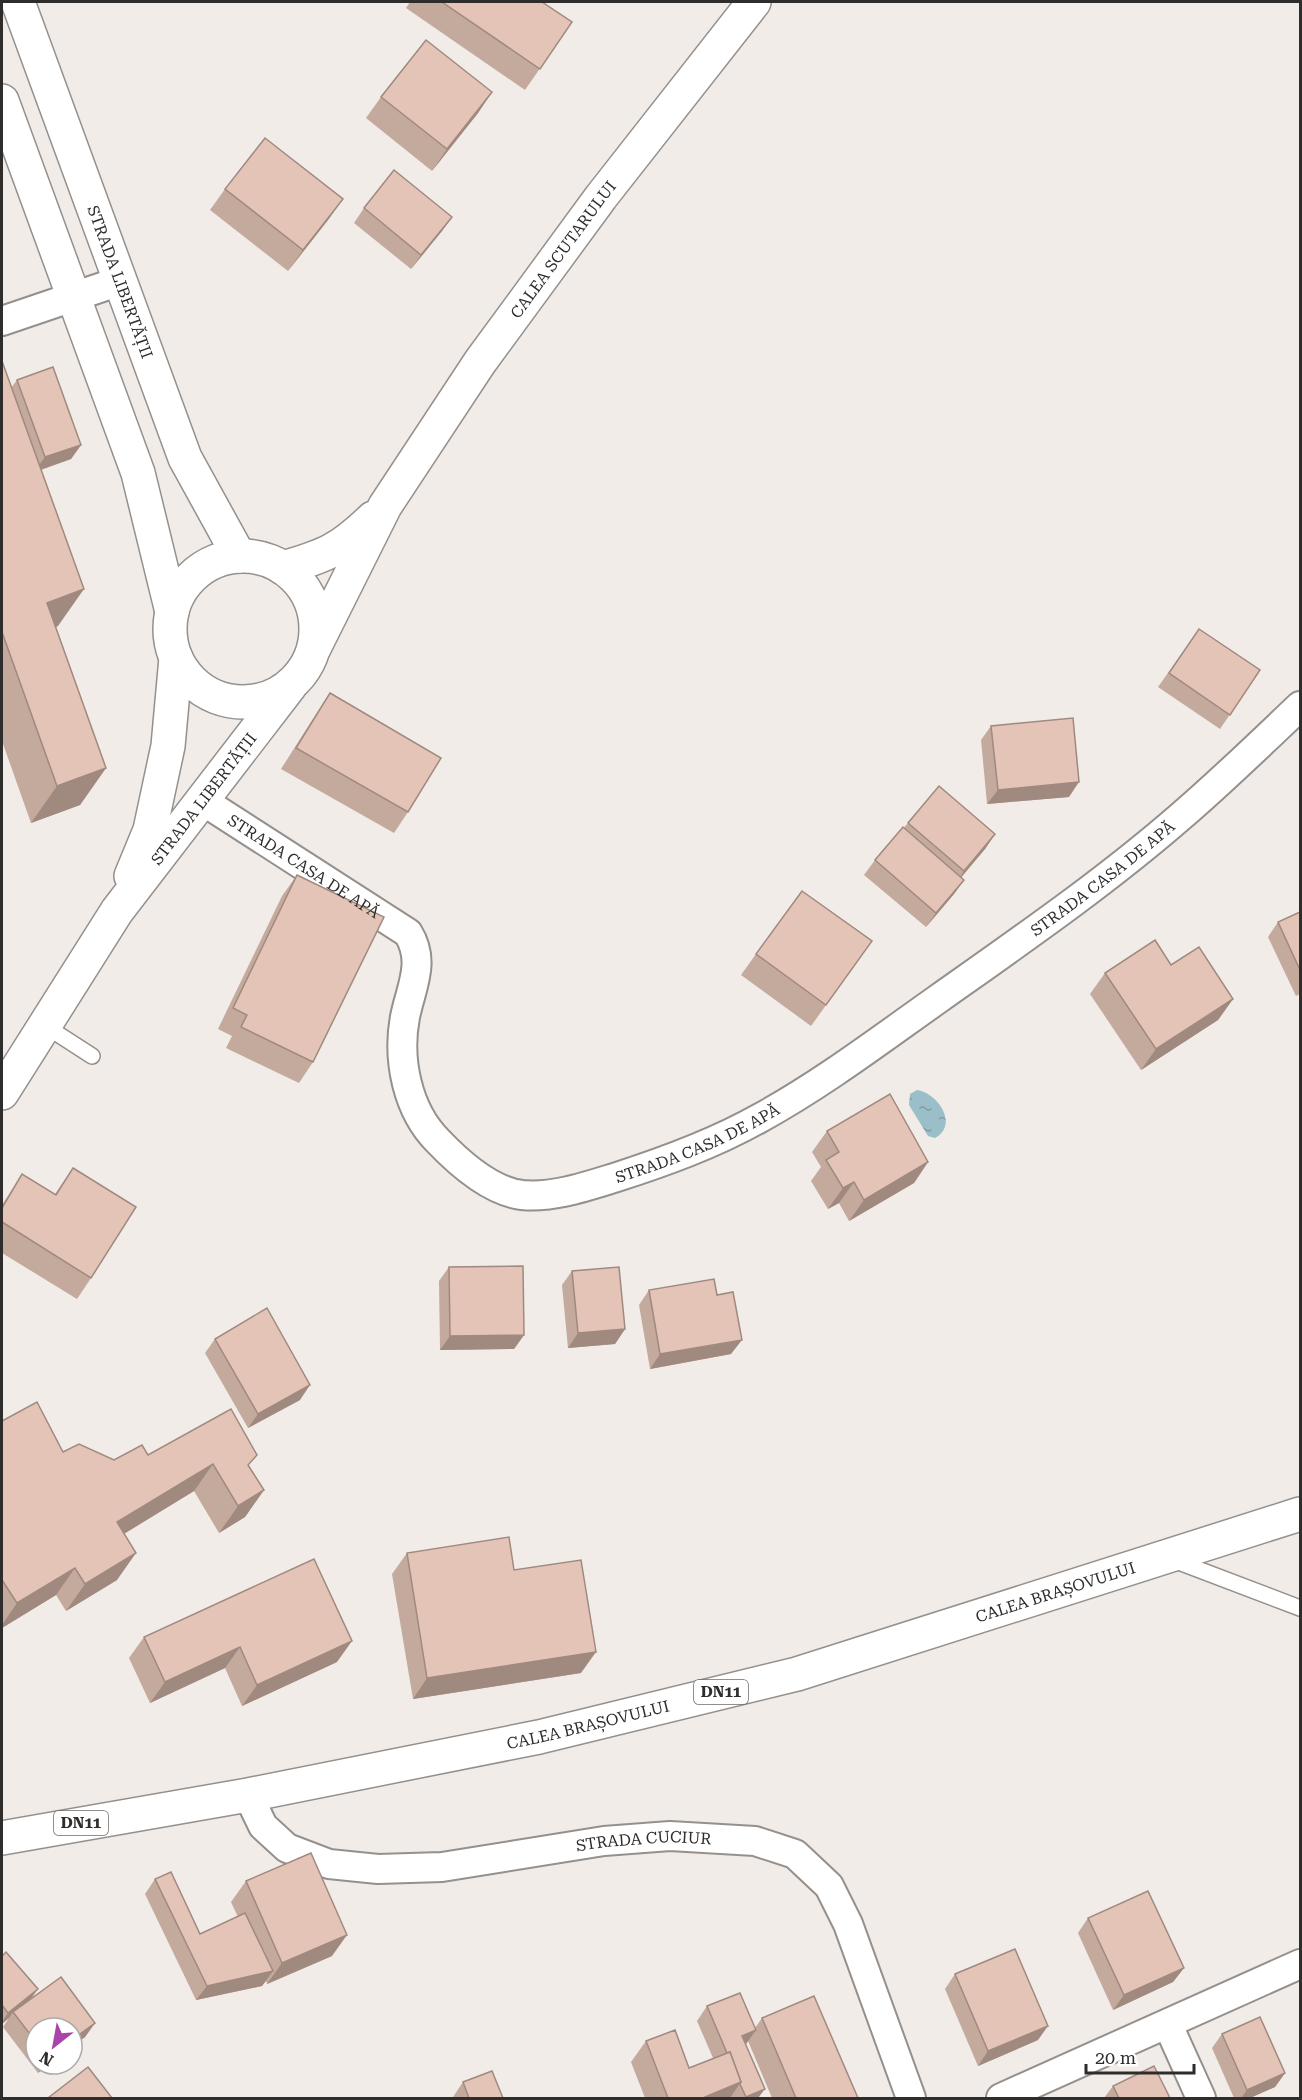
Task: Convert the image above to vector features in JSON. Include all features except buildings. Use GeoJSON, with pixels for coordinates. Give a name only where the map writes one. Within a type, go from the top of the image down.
{"type":"FeatureCollection","features":[{"type":"Feature","properties":{"kind":"main road","name":"STRADA LIBERTĂȚII"},"geometry":{"type":"LineString","coordinates":[[18,2],[185,458],[239,556]]}},
{"type":"Feature","properties":{"kind":"main road","name":"CALEA SCUTARULUI"},"geometry":{"type":"LineString","coordinates":[[314,648],[385,506],[480,362],[587,216],[754,2]]}},
{"type":"Feature","properties":{"kind":"main road"},"geometry":{"type":"LineString","coordinates":[[2,101],[138,472],[172,612],[170,636],[176,658],[188,677],[205,691],[226,700],[249,702],[271,697],[290,686],[305,668],[314,648],[316,625],[312,603],[300,583],[283,568],[262,558],[239,556],[216,561],[196,573],[181,591],[172,612]]}},
{"type":"Feature","properties":{"kind":"main road","name":"CALEA SCUTARULUI"},"geometry":{"type":"LineString","coordinates":[[283,568],[320,558],[347,543],[385,506]]}},
{"type":"Feature","properties":{"kind":"main road","name":"STRADA LIBERTĂȚII"},"geometry":{"type":"LineString","coordinates":[[117,911],[150,830],[168,746],[176,658]]}},
{"type":"Feature","properties":{"kind":"main road","name":"STRADA LIBERTĂȚII"},"geometry":{"type":"LineString","coordinates":[[2,1093],[117,911],[290,686]]}},
{"type":"Feature","properties":{"kind":"main road","name":"CALEA BRAȘOVULUI"},"geometry":{"type":"LineString","coordinates":[[2,1838],[248,1795],[539,1737],[796,1674],[1300,1514]]}},
{"type":"Feature","properties":{"kind":"main road","name":"CALEA BRAȘOVULUI"},"geometry":{"type":"LineString","coordinates":[[2,1822],[34,1831]]}},
{"type":"Feature","properties":{"kind":"street"},"geometry":{"type":"LineString","coordinates":[[2,321],[120,281]]}},
{"type":"Feature","properties":{"kind":"street","name":"STRADA CASA DE APĂ"},"geometry":{"type":"LineString","coordinates":[[203,801],[408,933],[418,956],[405,1020],[405,1070],[409,1094],[420,1117],[442,1144],[474,1173],[496,1186],[520,1195],[549,1194],[595,1184],[702,1146],[762,1117],[835,1070],[1082,894],[1179,819],[1300,706]]}},
{"type":"Feature","properties":{"kind":"street","name":"STRADA CUCIUR"},"geometry":{"type":"LineString","coordinates":[[248,1795],[263,1826],[287,1848],[328,1863],[368,1868],[442,1867],[604,1841],[670,1836],[755,1841],[795,1854],[829,1886],[848,1924],[911,2098]]}},
{"type":"Feature","properties":{"kind":"street"},"geometry":{"type":"LineString","coordinates":[[1001,2098],[1300,1964]]}},
{"type":"Feature","properties":{"kind":"street"},"geometry":{"type":"LineString","coordinates":[[1168,2025],[1201,2098]]}},
{"type":"Feature","properties":{"kind":"lane"},"geometry":{"type":"LineString","coordinates":[[44,1025],[92,1056]]}},
{"type":"Feature","properties":{"kind":"lane"},"geometry":{"type":"LineString","coordinates":[[1165,1557],[1300,1608]]}},
{"type":"Feature","properties":{"kind":"water"},"geometry":{"type":"Polygon","coordinates":[[[917,1090],[932,1097],[943,1110],[945,1125],[942,1132],[935,1138],[928,1136],[909,1105],[910,1094],[917,1090]]]}}]}
